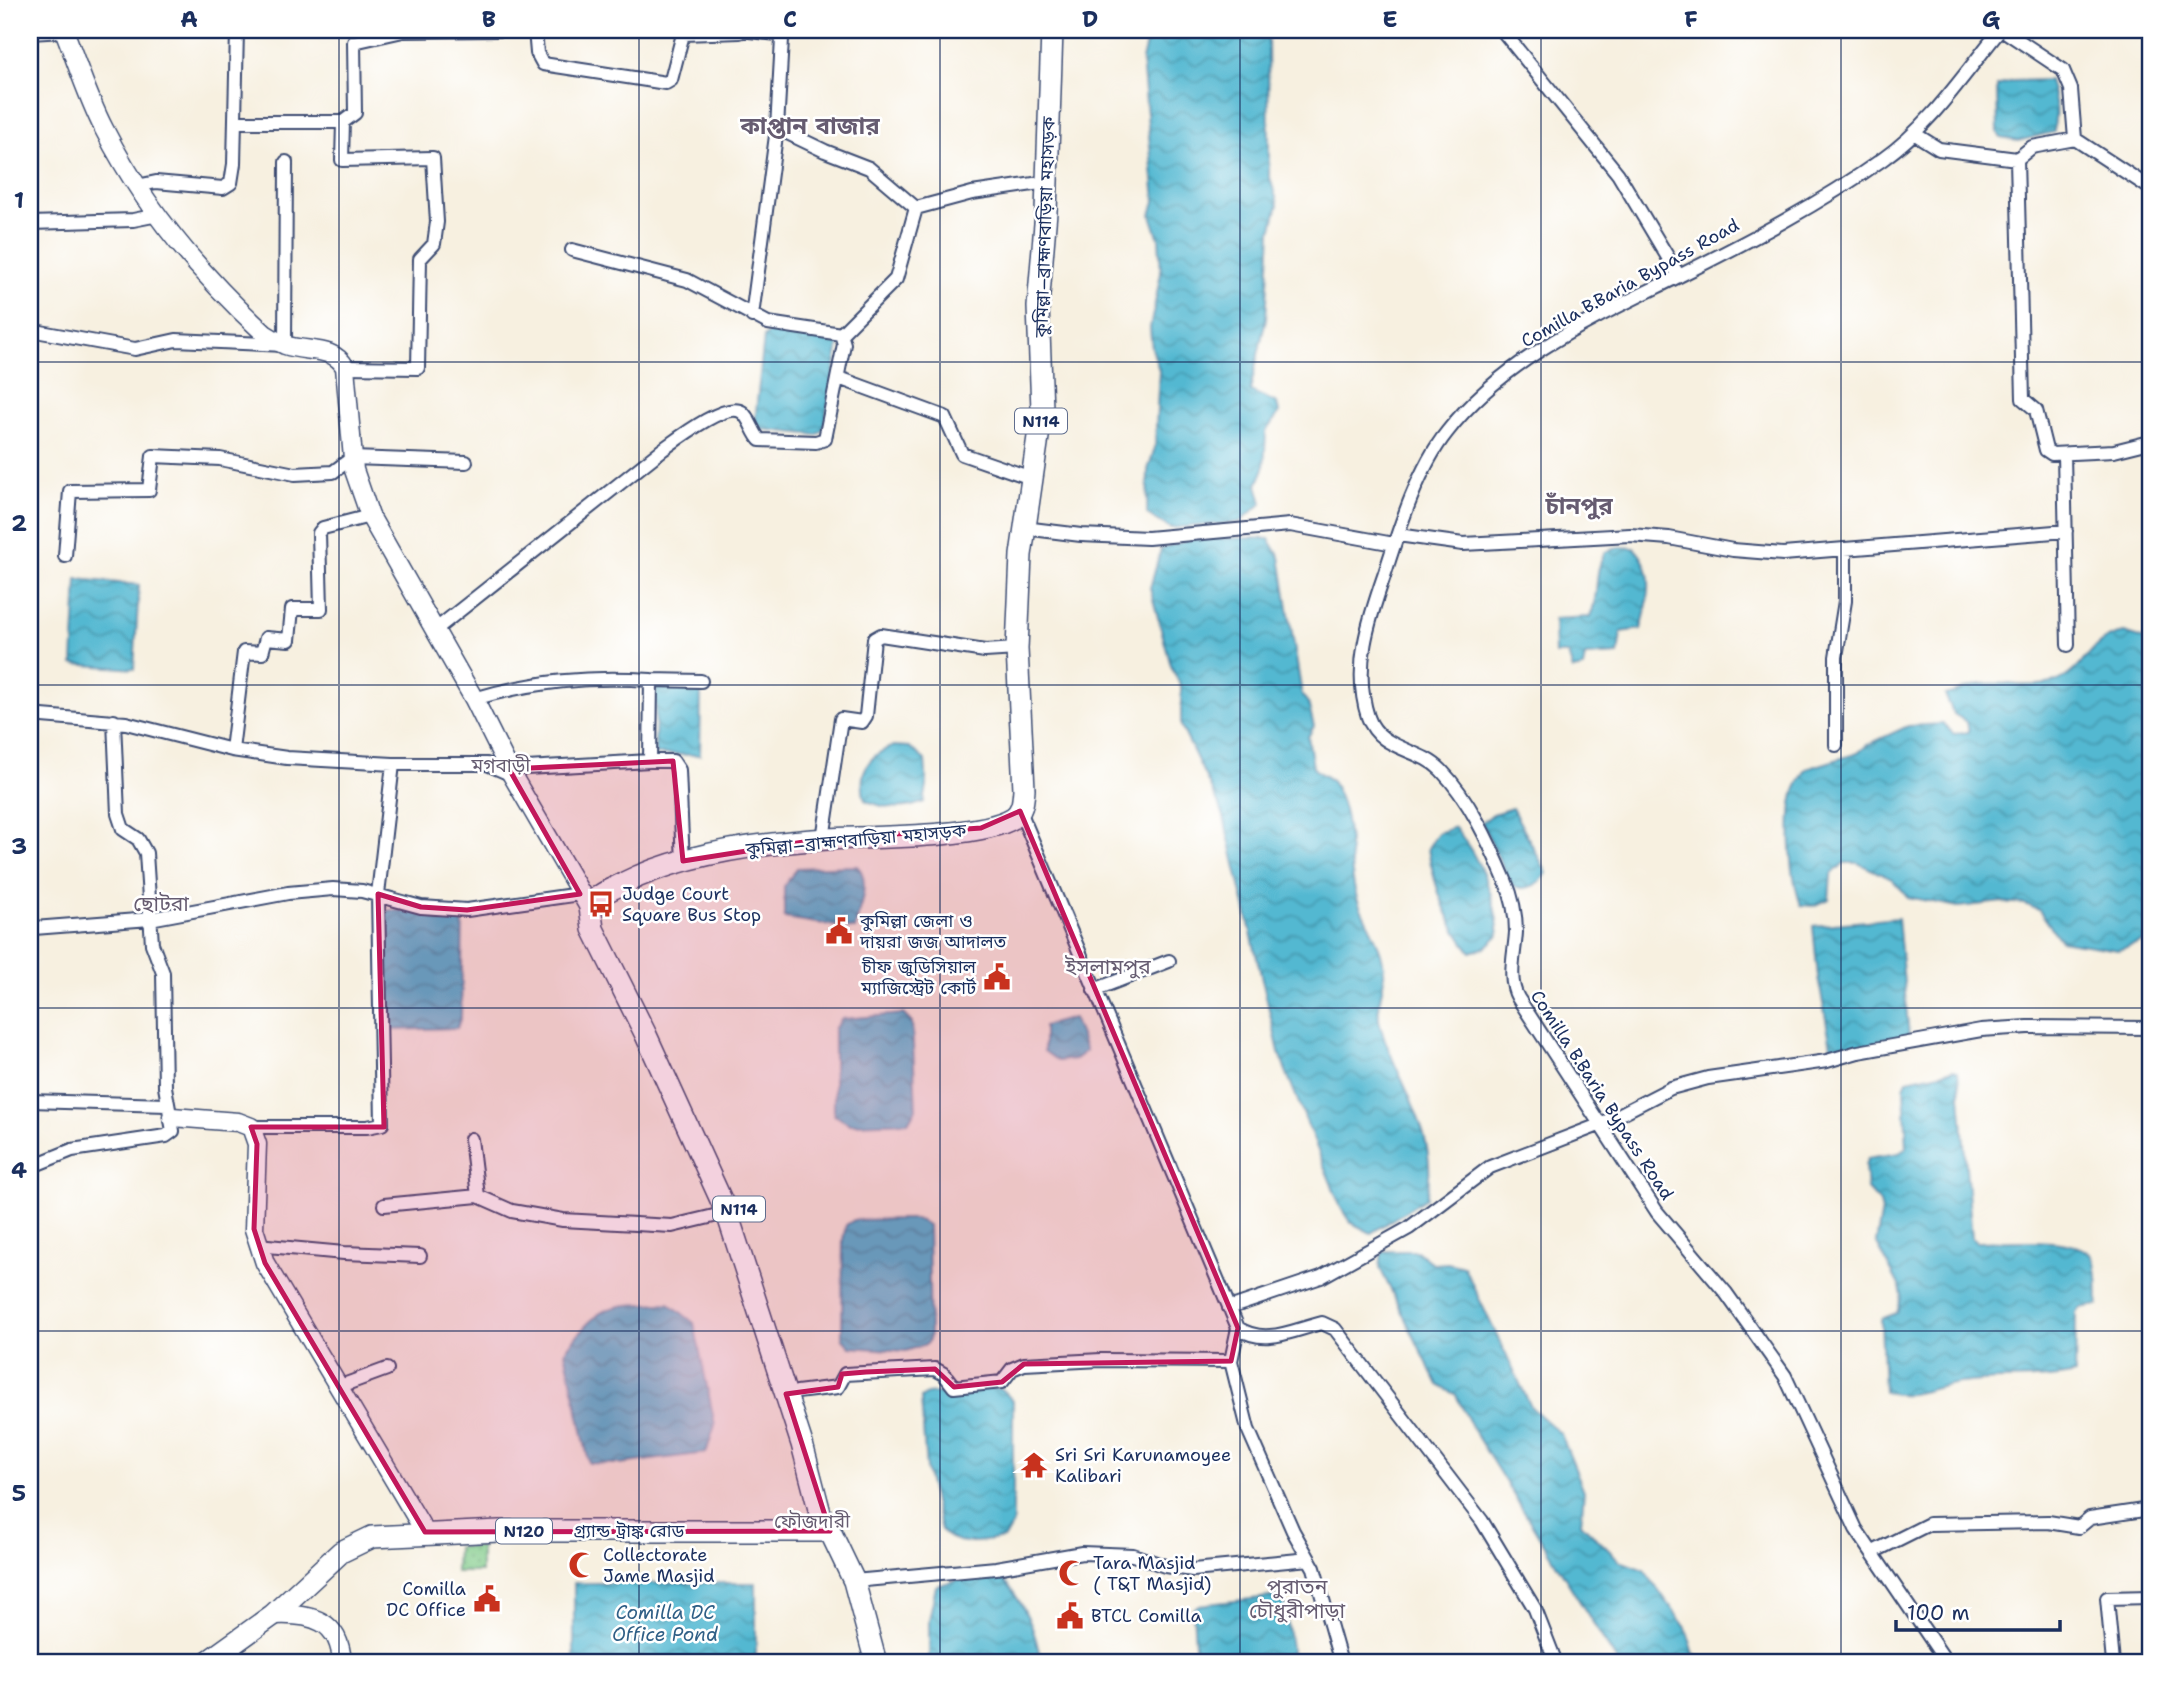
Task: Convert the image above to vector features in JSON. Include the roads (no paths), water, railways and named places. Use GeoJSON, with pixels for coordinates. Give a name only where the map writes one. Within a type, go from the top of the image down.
{"type":"FeatureCollection","features":[{"type":"Feature","properties":{"kind":"highway","name":"কুমিল্লা–ব্রাহ্মণবাড়িয়া মহাসড়ক"},"geometry":{"type":"LineString","coordinates":[[585,902],[593,901],[632,879],[683,863],[754,848],[823,839],[981,828],[1010,820],[1020,811],[1024,789],[1017,649],[1024,528],[1034,479],[1042,408],[1038,307],[1047,182],[1052,30]]}},
{"type":"Feature","properties":{"kind":"highway","name":"N114"},"geometry":{"type":"LineString","coordinates":[[585,902],[604,924],[629,987],[733,1212],[797,1392],[831,1510],[830,1531]]}},
{"type":"Feature","properties":{"kind":"highway","name":"N114"},"geometry":{"type":"LineString","coordinates":[[733,1212],[820,1513],[830,1531]]}},
{"type":"Feature","properties":{"kind":"highway","name":"গ্র্যান্ড ট্রাঙ্ক রোড"},"geometry":{"type":"LineString","coordinates":[[206,1663],[273,1615],[350,1546],[372,1536],[425,1532],[830,1531]]}},
{"type":"Feature","properties":{"kind":"highway"},"geometry":{"type":"LineString","coordinates":[[830,1531],[854,1581],[876,1663]]}},
{"type":"Feature","properties":{"kind":"street"},"geometry":{"type":"LineString","coordinates":[[30,33],[64,30],[104,128],[137,186],[158,215],[248,319],[265,334],[285,345]]}},
{"type":"Feature","properties":{"kind":"street"},"geometry":{"type":"LineString","coordinates":[[137,186],[156,181],[211,188],[228,187],[234,164],[237,30]]}},
{"type":"Feature","properties":{"kind":"street"},"geometry":{"type":"LineString","coordinates":[[235,122],[343,122],[355,113],[354,42],[403,31],[500,30]]}},
{"type":"Feature","properties":{"kind":"street"},"geometry":{"type":"LineString","coordinates":[[535,30],[537,53],[543,64],[666,83],[671,80],[683,34],[740,31],[777,34],[782,39],[777,128],[752,316]]}},
{"type":"Feature","properties":{"kind":"street"},"geometry":{"type":"LineString","coordinates":[[1502,30],[1618,174],[1679,276]]}},
{"type":"Feature","properties":{"kind":"street"},"geometry":{"type":"LineString","coordinates":[[2001,30],[2063,70],[2070,89],[2075,139]]}},
{"type":"Feature","properties":{"kind":"street","name":"Comilla B.Baria Bypass Road"},"geometry":{"type":"LineString","coordinates":[[1947,1663],[1856,1529],[1785,1376],[1726,1293],[1657,1212],[1513,990],[1516,929],[1511,896],[1458,789],[1431,760],[1398,748],[1376,733],[1369,718],[1362,682],[1363,649],[1370,618],[1411,500],[1445,433],[1490,388],[1549,345],[1819,201],[1885,158],[1915,134],[2001,30]]}},
{"type":"Feature","properties":{"kind":"street"},"geometry":{"type":"LineString","coordinates":[[343,122],[342,160],[433,158],[437,222],[434,244],[420,259],[418,368],[345,367]]}},
{"type":"Feature","properties":{"kind":"street"},"geometry":{"type":"LineString","coordinates":[[777,128],[825,152],[869,167],[916,208]]}},
{"type":"Feature","properties":{"kind":"street"},"geometry":{"type":"LineString","coordinates":[[1915,134],[1939,149],[2017,159],[2032,146],[2075,139],[2150,188]]}},
{"type":"Feature","properties":{"kind":"street"},"geometry":{"type":"LineString","coordinates":[[2017,159],[2023,399],[2036,410],[2046,450],[2052,454],[2114,451],[2150,442]]}},
{"type":"Feature","properties":{"kind":"street"},"geometry":{"type":"LineString","coordinates":[[285,345],[286,162]]}},
{"type":"Feature","properties":{"kind":"street"},"geometry":{"type":"LineString","coordinates":[[916,208],[972,193],[1047,182]]}},
{"type":"Feature","properties":{"kind":"street"},"geometry":{"type":"LineString","coordinates":[[841,334],[897,279],[916,208]]}},
{"type":"Feature","properties":{"kind":"street"},"geometry":{"type":"LineString","coordinates":[[30,223],[133,220],[158,215]]}},
{"type":"Feature","properties":{"kind":"street"},"geometry":{"type":"LineString","coordinates":[[572,250],[687,280],[768,323],[841,334]]}},
{"type":"Feature","properties":{"kind":"street"},"geometry":{"type":"LineString","coordinates":[[30,330],[135,349],[176,340],[285,345],[334,354],[345,367],[352,458],[356,481],[370,516],[585,902],[467,910],[421,906],[350,889],[288,893],[150,919],[34,928],[30,933]]}},
{"type":"Feature","properties":{"kind":"street"},"geometry":{"type":"LineString","coordinates":[[435,630],[662,450],[690,429],[724,412],[742,412],[760,440],[816,442],[825,439],[845,344],[841,334]]}},
{"type":"Feature","properties":{"kind":"street"},"geometry":{"type":"LineString","coordinates":[[839,378],[945,417],[961,454],[1034,479]]}},
{"type":"Feature","properties":{"kind":"street"},"geometry":{"type":"LineString","coordinates":[[2064,454],[2068,645]]}},
{"type":"Feature","properties":{"kind":"street"},"geometry":{"type":"LineString","coordinates":[[65,556],[70,491],[149,490],[153,456],[220,459],[295,474],[333,472],[352,458],[466,462]]}},
{"type":"Feature","properties":{"kind":"street"},"geometry":{"type":"LineString","coordinates":[[232,750],[244,652],[262,653],[266,638],[289,640],[292,609],[321,609],[319,533],[323,528],[370,516]]}},
{"type":"Feature","properties":{"kind":"street"},"geometry":{"type":"LineString","coordinates":[[1024,528],[1082,535],[1148,538],[1290,525],[1396,539],[1463,544],[1630,535],[1670,538],[1733,550],[1783,554],[2066,531]]}},
{"type":"Feature","properties":{"kind":"street"},"geometry":{"type":"LineString","coordinates":[[1836,745],[1836,657],[1845,601],[1845,549]]}},
{"type":"Feature","properties":{"kind":"street"},"geometry":{"type":"LineString","coordinates":[[823,839],[841,719],[862,722],[866,716],[873,642],[876,636],[985,651],[1017,649]]}},
{"type":"Feature","properties":{"kind":"street"},"geometry":{"type":"LineString","coordinates":[[474,699],[568,678],[701,681]]}},
{"type":"Feature","properties":{"kind":"street"},"geometry":{"type":"LineString","coordinates":[[650,761],[652,680]]}},
{"type":"Feature","properties":{"kind":"street"},"geometry":{"type":"LineString","coordinates":[[30,715],[114,721],[232,750],[287,758],[393,764],[488,764],[511,772],[673,761],[678,770],[683,863]]}},
{"type":"Feature","properties":{"kind":"street"},"geometry":{"type":"LineString","coordinates":[[114,721],[118,814],[123,828],[138,839],[146,853],[153,949],[163,973],[170,1119]]}},
{"type":"Feature","properties":{"kind":"street"},"geometry":{"type":"LineString","coordinates":[[488,764],[497,744]]}},
{"type":"Feature","properties":{"kind":"street"},"geometry":{"type":"LineString","coordinates":[[30,1101],[170,1119],[239,1122],[251,1128],[367,1128],[382,1124],[378,894],[393,764]]}},
{"type":"Feature","properties":{"kind":"street"},"geometry":{"type":"LineString","coordinates":[[1020,811],[1238,1328],[1231,1361],[1248,1429],[1320,1583],[1341,1663]]}},
{"type":"Feature","properties":{"kind":"street"},"geometry":{"type":"LineString","coordinates":[[1094,990],[1169,961]]}},
{"type":"Feature","properties":{"kind":"street"},"geometry":{"type":"LineString","coordinates":[[1229,1308],[1321,1277],[1409,1228],[1490,1167],[1599,1125],[1671,1088],[1708,1078],[1827,1061],[1858,1052],[1981,1030],[2028,1027],[2150,1028]]}},
{"type":"Feature","properties":{"kind":"street"},"geometry":{"type":"LineString","coordinates":[[30,1167],[72,1150],[170,1119]]}},
{"type":"Feature","properties":{"kind":"street"},"geometry":{"type":"LineString","coordinates":[[251,1128],[257,1144],[254,1229],[257,1245],[265,1263],[425,1532]]}},
{"type":"Feature","properties":{"kind":"street"},"geometry":{"type":"LineString","coordinates":[[471,1139],[478,1196]]}},
{"type":"Feature","properties":{"kind":"street"},"geometry":{"type":"LineString","coordinates":[[384,1206],[478,1196],[512,1211],[563,1220],[672,1226],[733,1212]]}},
{"type":"Feature","properties":{"kind":"street"},"geometry":{"type":"LineString","coordinates":[[257,1245],[344,1253],[420,1256]]}},
{"type":"Feature","properties":{"kind":"street"},"geometry":{"type":"LineString","coordinates":[[1238,1328],[1259,1337],[1285,1334],[1322,1323],[1335,1329],[1482,1521],[1535,1609],[1556,1663]]}},
{"type":"Feature","properties":{"kind":"street"},"geometry":{"type":"LineString","coordinates":[[797,1392],[838,1387],[845,1374],[866,1372],[935,1369],[944,1374],[954,1387],[1002,1382],[1012,1369],[1024,1364],[1101,1360],[1231,1361]]}},
{"type":"Feature","properties":{"kind":"street"},"geometry":{"type":"LineString","coordinates":[[338,1387],[387,1369]]}},
{"type":"Feature","properties":{"kind":"street"},"geometry":{"type":"LineString","coordinates":[[1873,1552],[1929,1524],[2048,1522],[2079,1527],[2090,1518],[2150,1509]]}},
{"type":"Feature","properties":{"kind":"street"},"geometry":{"type":"LineString","coordinates":[[854,1581],[996,1568],[1082,1553],[1133,1555],[1165,1566],[1193,1570],[1309,1559]]}},
{"type":"Feature","properties":{"kind":"street"},"geometry":{"type":"LineString","coordinates":[[2113,1663],[2107,1598],[2150,1597]]}},
{"type":"Feature","properties":{"kind":"street"},"geometry":{"type":"LineString","coordinates":[[273,1615],[307,1616],[332,1629],[340,1640],[342,1663]]}},
{"type":"Feature","properties":{"kind":"water"},"geometry":{"type":"Polygon","coordinates":[[[1149,30],[1268,30],[1269,175],[1278,204],[1271,232],[1266,318],[1250,391],[1277,403],[1279,413],[1266,431],[1264,468],[1257,485],[1262,503],[1240,522],[1170,528],[1147,514],[1148,470],[1155,447],[1159,370],[1152,348],[1150,328],[1161,273],[1159,239],[1151,215],[1155,201],[1142,60],[1149,30]]]}},
{"type":"Feature","properties":{"kind":"water"},"geometry":{"type":"Polygon","coordinates":[[[2049,80],[2056,106],[2054,132],[2018,141],[2001,138],[1998,133],[1997,86],[2013,81],[2049,80]]]}},
{"type":"Feature","properties":{"kind":"water"},"geometry":{"type":"Polygon","coordinates":[[[772,330],[832,338],[839,344],[823,430],[817,435],[760,429],[755,421],[764,337],[772,330]]]}},
{"type":"Feature","properties":{"kind":"water"},"geometry":{"type":"Polygon","coordinates":[[[1192,539],[1269,539],[1280,557],[1302,695],[1308,703],[1314,726],[1308,737],[1313,767],[1333,783],[1340,797],[1347,826],[1353,883],[1383,962],[1380,1025],[1415,1109],[1428,1152],[1426,1198],[1371,1233],[1350,1222],[1341,1208],[1280,1056],[1223,813],[1181,726],[1181,687],[1171,666],[1150,588],[1161,549],[1192,539]]]}},
{"type":"Feature","properties":{"kind":"water"},"geometry":{"type":"Polygon","coordinates":[[[1620,547],[1634,548],[1646,566],[1649,586],[1641,629],[1621,632],[1618,654],[1585,656],[1583,668],[1573,670],[1568,654],[1555,654],[1554,619],[1590,617],[1601,561],[1605,552],[1620,547]]]}},
{"type":"Feature","properties":{"kind":"water"},"geometry":{"type":"Polygon","coordinates":[[[77,579],[139,585],[134,669],[73,664],[77,579]]]}},
{"type":"Feature","properties":{"kind":"water"},"geometry":{"type":"Polygon","coordinates":[[[2124,633],[2150,641],[2150,939],[2118,950],[2061,941],[2039,910],[2025,904],[2002,902],[1958,907],[1908,897],[1892,879],[1858,863],[1844,863],[1831,875],[1829,899],[1814,906],[1801,905],[1793,866],[1791,820],[1794,794],[1806,769],[1858,753],[1867,745],[1908,726],[1943,724],[1954,734],[1969,732],[1967,722],[1954,714],[1945,695],[1982,684],[2035,685],[2055,682],[2073,672],[2104,640],[2124,633]]]}},
{"type":"Feature","properties":{"kind":"water"},"geometry":{"type":"Polygon","coordinates":[[[656,685],[701,686],[700,755],[655,754],[656,685]]]}},
{"type":"Feature","properties":{"kind":"water"},"geometry":{"type":"Polygon","coordinates":[[[894,746],[909,747],[925,760],[927,786],[924,802],[894,807],[865,800],[862,781],[867,766],[877,754],[894,746]]]}},
{"type":"Feature","properties":{"kind":"water"},"geometry":{"type":"Polygon","coordinates":[[[1512,808],[1547,873],[1536,884],[1526,888],[1511,884],[1482,823],[1493,814],[1512,808]]]}},
{"type":"Feature","properties":{"kind":"water"},"geometry":{"type":"Polygon","coordinates":[[[1455,827],[1485,878],[1494,905],[1499,935],[1486,947],[1471,952],[1455,929],[1443,903],[1428,848],[1438,833],[1455,827]]]}},
{"type":"Feature","properties":{"kind":"water"},"geometry":{"type":"Polygon","coordinates":[[[857,866],[864,887],[855,929],[784,918],[784,886],[797,868],[857,866]]]}},
{"type":"Feature","properties":{"kind":"water"},"geometry":{"type":"Polygon","coordinates":[[[388,910],[463,915],[461,1016],[457,1028],[387,1030],[384,914],[388,910]]]}},
{"type":"Feature","properties":{"kind":"water"},"geometry":{"type":"Polygon","coordinates":[[[1898,918],[1909,1037],[1832,1051],[1818,977],[1813,926],[1898,918]]]}},
{"type":"Feature","properties":{"kind":"water"},"geometry":{"type":"Polygon","coordinates":[[[903,1014],[912,1023],[916,1109],[908,1122],[850,1124],[834,1115],[834,1029],[842,1019],[903,1014]]]}},
{"type":"Feature","properties":{"kind":"water"},"geometry":{"type":"Polygon","coordinates":[[[1073,1018],[1086,1051],[1075,1059],[1058,1061],[1044,1051],[1044,1026],[1073,1018]]]}},
{"type":"Feature","properties":{"kind":"water"},"geometry":{"type":"Polygon","coordinates":[[[1954,1070],[1958,1072],[1972,1238],[1977,1242],[2059,1243],[2087,1252],[2096,1265],[2098,1305],[2080,1308],[2076,1313],[2075,1374],[1969,1382],[1913,1394],[1884,1392],[1881,1319],[1897,1313],[1902,1295],[1876,1242],[1882,1211],[1880,1203],[1867,1189],[1865,1165],[1868,1158],[1899,1153],[1907,1148],[1904,1087],[1907,1080],[1954,1070]]]}},
{"type":"Feature","properties":{"kind":"water"},"geometry":{"type":"Polygon","coordinates":[[[916,1219],[928,1225],[930,1337],[927,1344],[906,1351],[850,1347],[842,1338],[843,1240],[846,1225],[854,1220],[916,1219]]]}},
{"type":"Feature","properties":{"kind":"water"},"geometry":{"type":"Polygon","coordinates":[[[1382,1251],[1417,1251],[1433,1264],[1448,1263],[1464,1267],[1531,1407],[1561,1434],[1584,1491],[1581,1523],[1620,1561],[1644,1570],[1686,1628],[1694,1654],[1714,1663],[1618,1663],[1475,1433],[1456,1395],[1438,1385],[1380,1268],[1382,1251]]]}},
{"type":"Feature","properties":{"kind":"water"},"geometry":{"type":"Polygon","coordinates":[[[669,1303],[694,1323],[715,1425],[706,1453],[619,1464],[589,1463],[565,1351],[589,1322],[609,1309],[669,1303]]]}},
{"type":"Feature","properties":{"kind":"water"},"geometry":{"type":"Polygon","coordinates":[[[1001,1389],[1013,1401],[1013,1524],[1005,1538],[962,1542],[947,1536],[941,1530],[926,1469],[921,1398],[927,1394],[1001,1389]]]}},
{"type":"Feature","properties":{"kind":"water"},"geometry":{"type":"Polygon","coordinates":[[[1002,1577],[1028,1617],[1041,1663],[929,1663],[929,1620],[936,1586],[963,1578],[1002,1577]]]}},
{"type":"Feature","properties":{"kind":"water","name":"Comilla DC Office Pond"},"geometry":{"type":"Polygon","coordinates":[[[574,1583],[756,1583],[756,1663],[574,1663],[574,1583]]]}},
{"type":"Feature","properties":{"kind":"water"},"geometry":{"type":"Polygon","coordinates":[[[1278,1596],[1285,1605],[1293,1663],[1196,1663],[1193,1609],[1199,1605],[1278,1596]]]}},
{"type":"Feature","properties":{"kind":"place","name":"Judge Court Square Bus Stop"},"geometry":{"type":"Point","coordinates":[601,904]}},
{"type":"Feature","properties":{"kind":"place","name":"কুমিল্লা জেলা ও দায়রা জজ আদালত"},"geometry":{"type":"Point","coordinates":[839,931]}},
{"type":"Feature","properties":{"kind":"place","name":"চীফ জুডিসিয়াল ম্যাজিস্ট্রেট কোর্ট"},"geometry":{"type":"Point","coordinates":[997,977]}},
{"type":"Feature","properties":{"kind":"place","name":"Sri Sri Karunamoyee Kalibari"},"geometry":{"type":"Point","coordinates":[1034,1465]}},
{"type":"Feature","properties":{"kind":"place","name":"Collectorate Jame Masjid"},"geometry":{"type":"Point","coordinates":[582,1565]}},
{"type":"Feature","properties":{"kind":"place","name":"Tara Masjid ( T&T Masjid)"},"geometry":{"type":"Point","coordinates":[1072,1573]}},
{"type":"Feature","properties":{"kind":"place","name":"Comilla DC Office"},"geometry":{"type":"Point","coordinates":[487,1599]}},
{"type":"Feature","properties":{"kind":"place","name":"BTCL Comilla"},"geometry":{"type":"Point","coordinates":[1070,1616]}},
{"type":"Feature","properties":{"kind":"district","name":"কাপ্তান বাজার"},"geometry":{"type":"Point","coordinates":[810,126]}},
{"type":"Feature","properties":{"kind":"district","name":"চাঁনপুর"},"geometry":{"type":"Point","coordinates":[1579,506]}},
{"type":"Feature","properties":{"kind":"district","name":"মগবাড়ী"},"geometry":{"type":"Point","coordinates":[501,765]}},
{"type":"Feature","properties":{"kind":"district","name":"ছোটরা"},"geometry":{"type":"Point","coordinates":[161,904]}},
{"type":"Feature","properties":{"kind":"district","name":"ইসলামপুর"},"geometry":{"type":"Point","coordinates":[1108,967]}},
{"type":"Feature","properties":{"kind":"district","name":"ফৌজদারী"},"geometry":{"type":"Point","coordinates":[812,1521]}},
{"type":"Feature","properties":{"kind":"district","name":"পুরাতন চৌধুরীপাড়া"},"geometry":{"type":"Point","coordinates":[1297,1599]}}]}
